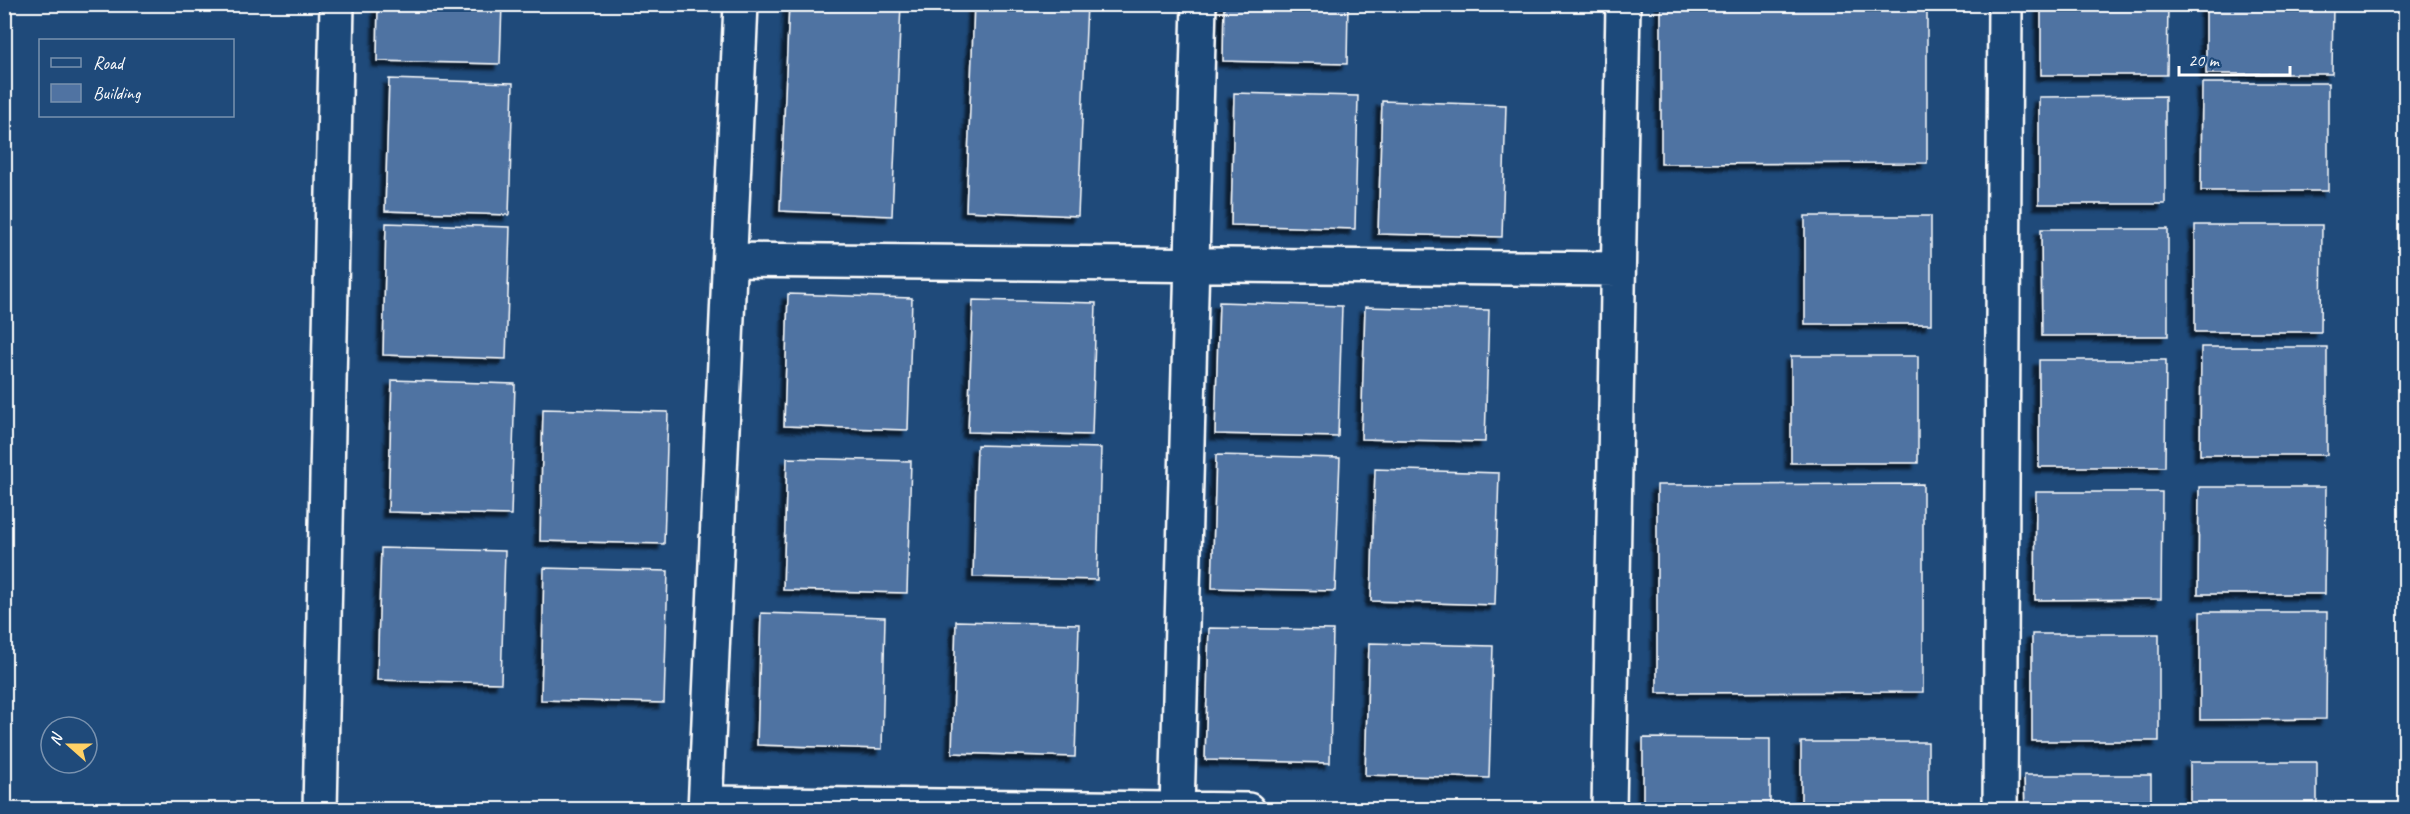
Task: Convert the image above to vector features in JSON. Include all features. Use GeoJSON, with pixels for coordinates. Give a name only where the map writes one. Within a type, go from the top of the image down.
{"type":"FeatureCollection","features":[{"type":"Feature","properties":{"kind":"street"},"geometry":{"type":"LineString","coordinates":[[320,810],[337,4]]}},
{"type":"Feature","properties":{"kind":"street"},"geometry":{"type":"LineString","coordinates":[[741,4],[706,806],[1248,810]]}},
{"type":"Feature","properties":{"kind":"street"},"geometry":{"type":"LineString","coordinates":[[1177,809],[1199,4]]}},
{"type":"Feature","properties":{"kind":"street"},"geometry":{"type":"LineString","coordinates":[[1609,810],[1623,4]]}},
{"type":"Feature","properties":{"kind":"street"},"geometry":{"type":"LineString","coordinates":[[2000,810],[2005,4]]}},
{"type":"Feature","properties":{"kind":"street"},"geometry":{"type":"LineString","coordinates":[[730,260],[1618,269]]}},
{"type":"Feature","properties":{"kind":"building"},"geometry":{"type":"Polygon","coordinates":[[[378,4],[502,4],[500,64],[377,61],[378,4]]]}},
{"type":"Feature","properties":{"kind":"building"},"geometry":{"type":"Polygon","coordinates":[[[789,4],[901,4],[892,216],[780,211],[789,4]]]}},
{"type":"Feature","properties":{"kind":"building"},"geometry":{"type":"Polygon","coordinates":[[[974,4],[1087,4],[1078,216],[966,211],[974,4]]]}},
{"type":"Feature","properties":{"kind":"building"},"geometry":{"type":"Polygon","coordinates":[[[1224,4],[1348,4],[1347,64],[1223,61],[1224,4]]]}},
{"type":"Feature","properties":{"kind":"building"},"geometry":{"type":"Polygon","coordinates":[[[1661,4],[1927,4],[1927,163],[1661,164],[1661,4]]]}},
{"type":"Feature","properties":{"kind":"building"},"geometry":{"type":"Polygon","coordinates":[[[2041,4],[2168,4],[2167,75],[2041,75],[2041,4]]]}},
{"type":"Feature","properties":{"kind":"building"},"geometry":{"type":"Polygon","coordinates":[[[2206,4],[2333,4],[2332,74],[2206,74],[2206,4]]]}},
{"type":"Feature","properties":{"kind":"building"},"geometry":{"type":"Polygon","coordinates":[[[389,79],[513,83],[509,215],[385,211],[389,79]]]}},
{"type":"Feature","properties":{"kind":"building"},"geometry":{"type":"Polygon","coordinates":[[[2202,83],[2328,83],[2328,191],[2201,191],[2202,83]]]}},
{"type":"Feature","properties":{"kind":"building"},"geometry":{"type":"Polygon","coordinates":[[[1234,93],[1358,96],[1355,229],[1231,225],[1234,93]]]}},
{"type":"Feature","properties":{"kind":"building"},"geometry":{"type":"Polygon","coordinates":[[[2165,96],[2165,204],[2039,204],[2039,97],[2165,96]]]}},
{"type":"Feature","properties":{"kind":"building"},"geometry":{"type":"Polygon","coordinates":[[[1382,101],[1506,105],[1502,237],[1378,234],[1382,101]]]}},
{"type":"Feature","properties":{"kind":"building"},"geometry":{"type":"Polygon","coordinates":[[[1805,216],[1931,216],[1931,324],[1805,324],[1805,216]]]}},
{"type":"Feature","properties":{"kind":"building"},"geometry":{"type":"Polygon","coordinates":[[[386,223],[510,227],[506,359],[383,355],[386,223]]]}},
{"type":"Feature","properties":{"kind":"building"},"geometry":{"type":"Polygon","coordinates":[[[2195,225],[2322,225],[2321,332],[2195,332],[2195,225]]]}},
{"type":"Feature","properties":{"kind":"building"},"geometry":{"type":"Polygon","coordinates":[[[2041,229],[2168,229],[2168,336],[2042,336],[2041,229]]]}},
{"type":"Feature","properties":{"kind":"building"},"geometry":{"type":"Polygon","coordinates":[[[788,294],[912,298],[908,430],[784,426],[788,294]]]}},
{"type":"Feature","properties":{"kind":"building"},"geometry":{"type":"Polygon","coordinates":[[[973,300],[1096,303],[1092,435],[968,432],[973,300]]]}},
{"type":"Feature","properties":{"kind":"building"},"geometry":{"type":"Polygon","coordinates":[[[1219,302],[1342,306],[1338,437],[1215,434],[1219,302]]]}},
{"type":"Feature","properties":{"kind":"building"},"geometry":{"type":"Polygon","coordinates":[[[1365,307],[1489,310],[1485,442],[1361,439],[1365,307]]]}},
{"type":"Feature","properties":{"kind":"building"},"geometry":{"type":"Polygon","coordinates":[[[2201,347],[2327,347],[2327,455],[2200,455],[2201,347]]]}},
{"type":"Feature","properties":{"kind":"building"},"geometry":{"type":"Polygon","coordinates":[[[1791,356],[1918,356],[1918,463],[1791,463],[1791,356]]]}},
{"type":"Feature","properties":{"kind":"building"},"geometry":{"type":"Polygon","coordinates":[[[2039,360],[2166,360],[2165,467],[2039,467],[2039,360]]]}},
{"type":"Feature","properties":{"kind":"building"},"geometry":{"type":"Polygon","coordinates":[[[392,380],[515,384],[511,515],[388,512],[392,380]]]}},
{"type":"Feature","properties":{"kind":"building"},"geometry":{"type":"Polygon","coordinates":[[[543,409],[668,412],[664,544],[540,541],[543,409]]]}},
{"type":"Feature","properties":{"kind":"building"},"geometry":{"type":"Polygon","coordinates":[[[977,445],[1101,448],[1097,580],[973,577],[977,445]]]}},
{"type":"Feature","properties":{"kind":"building"},"geometry":{"type":"Polygon","coordinates":[[[1216,455],[1340,458],[1335,591],[1212,588],[1216,455]]]}},
{"type":"Feature","properties":{"kind":"building"},"geometry":{"type":"Polygon","coordinates":[[[787,458],[911,461],[907,593],[783,590],[787,458]]]}},
{"type":"Feature","properties":{"kind":"building"},"geometry":{"type":"Polygon","coordinates":[[[1375,469],[1499,473],[1495,605],[1371,601],[1375,469]]]}},
{"type":"Feature","properties":{"kind":"building"},"geometry":{"type":"Polygon","coordinates":[[[1923,484],[1923,692],[1657,693],[1657,485],[1923,484]]]}},
{"type":"Feature","properties":{"kind":"building"},"geometry":{"type":"Polygon","coordinates":[[[2199,487],[2326,487],[2325,594],[2198,594],[2199,487]]]}},
{"type":"Feature","properties":{"kind":"building"},"geometry":{"type":"Polygon","coordinates":[[[2036,492],[2162,492],[2161,599],[2035,600],[2036,492]]]}},
{"type":"Feature","properties":{"kind":"building"},"geometry":{"type":"Polygon","coordinates":[[[381,548],[505,551],[501,683],[377,680],[381,548]]]}},
{"type":"Feature","properties":{"kind":"building"},"geometry":{"type":"Polygon","coordinates":[[[544,568],[668,571],[664,703],[541,700],[544,568]]]}},
{"type":"Feature","properties":{"kind":"building"},"geometry":{"type":"Polygon","coordinates":[[[2200,612],[2327,612],[2326,719],[2200,720],[2200,612]]]}},
{"type":"Feature","properties":{"kind":"building"},"geometry":{"type":"Polygon","coordinates":[[[761,613],[885,617],[882,749],[757,745],[761,613]]]}},
{"type":"Feature","properties":{"kind":"building"},"geometry":{"type":"Polygon","coordinates":[[[956,621],[1079,624],[1075,757],[952,753],[956,621]]]}},
{"type":"Feature","properties":{"kind":"building"},"geometry":{"type":"Polygon","coordinates":[[[1209,628],[1333,630],[1330,763],[1205,760],[1209,628]]]}},
{"type":"Feature","properties":{"kind":"building"},"geometry":{"type":"Polygon","coordinates":[[[2032,634],[2159,634],[2159,741],[2032,741],[2032,634]]]}},
{"type":"Feature","properties":{"kind":"building"},"geometry":{"type":"Polygon","coordinates":[[[1369,643],[1493,646],[1489,778],[1365,775],[1369,643]]]}},
{"type":"Feature","properties":{"kind":"building"},"geometry":{"type":"Polygon","coordinates":[[[1643,738],[1770,739],[1770,810],[1643,810],[1643,738]]]}},
{"type":"Feature","properties":{"kind":"building"},"geometry":{"type":"Polygon","coordinates":[[[1801,742],[1928,742],[1928,810],[1801,810],[1801,742]]]}},
{"type":"Feature","properties":{"kind":"building"},"geometry":{"type":"Polygon","coordinates":[[[2190,762],[2317,762],[2317,810],[2190,810],[2190,762]]]}},
{"type":"Feature","properties":{"kind":"building"},"geometry":{"type":"Polygon","coordinates":[[[2024,775],[2151,775],[2151,810],[2025,810],[2024,775]]]}}]}
